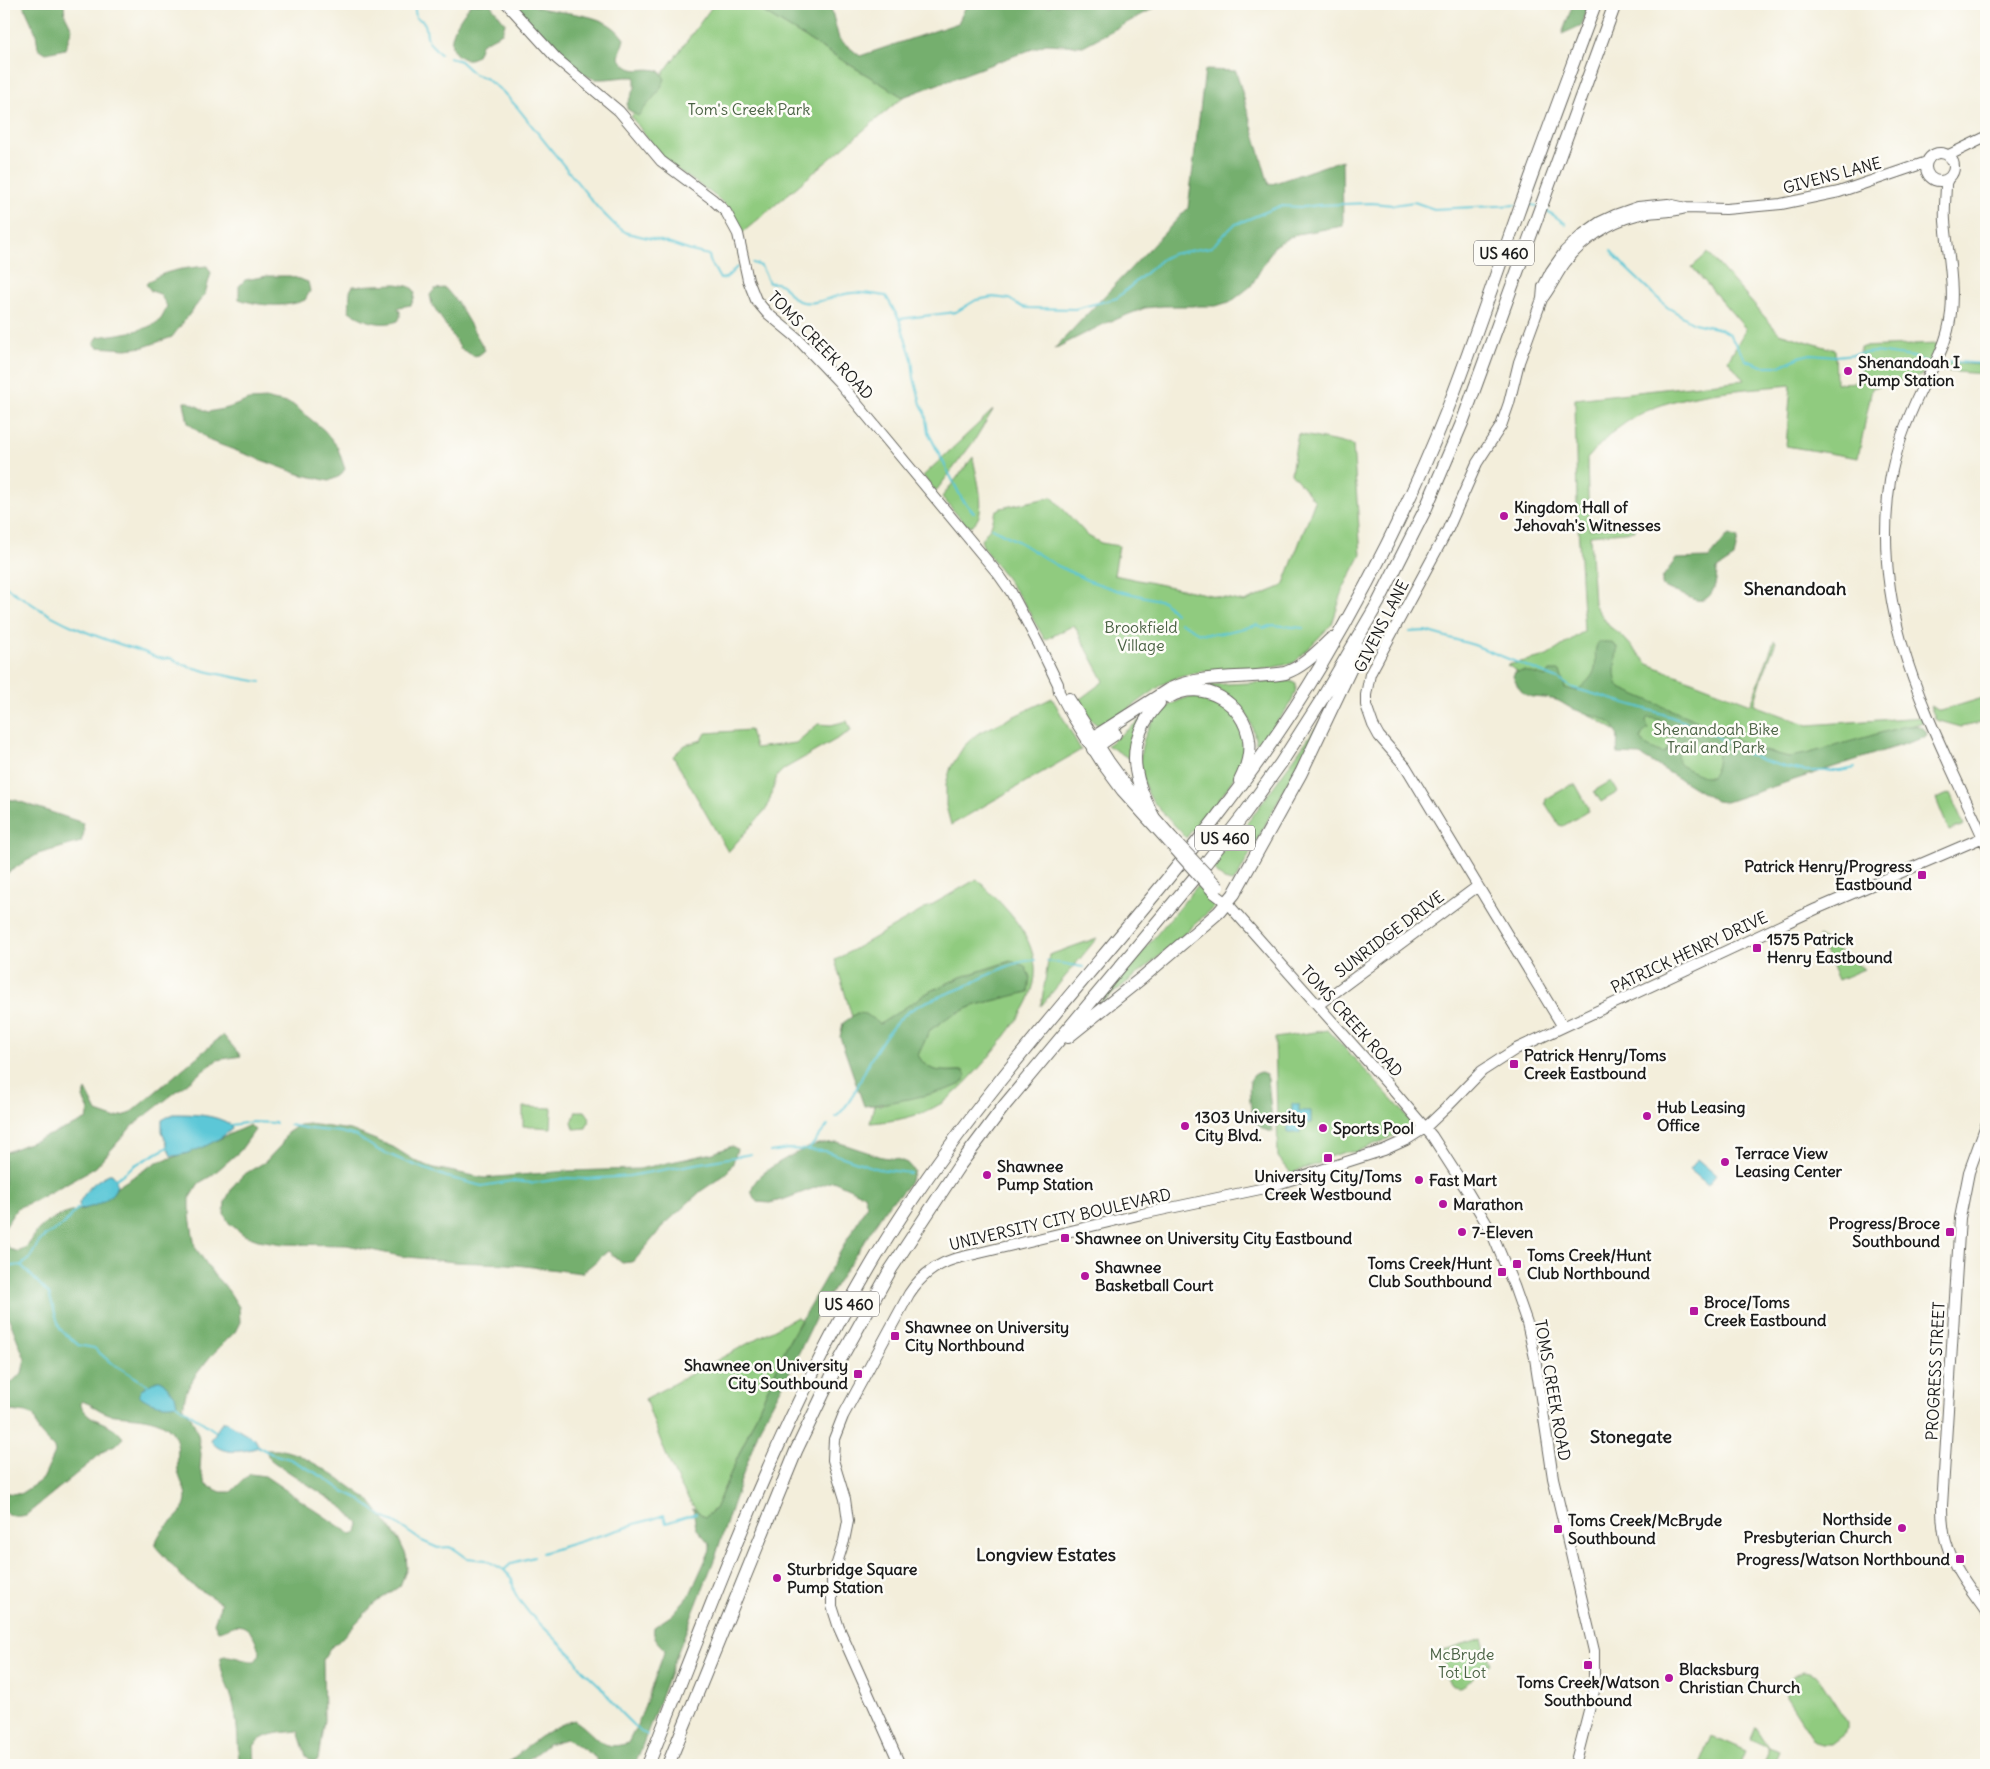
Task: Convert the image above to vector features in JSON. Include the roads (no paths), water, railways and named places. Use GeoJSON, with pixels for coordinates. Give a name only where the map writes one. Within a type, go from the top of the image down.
{"type":"FeatureCollection","features":[{"type":"Feature","properties":{"kind":"highway","name":"US 460"},"geometry":{"type":"LineString","coordinates":[[648,1765],[770,1463],[815,1366],[865,1276],[908,1206],[988,1095],[1150,902],[1230,801],[1265,753],[1306,690],[1346,622],[1392,535],[1445,416],[1595,4]]}},
{"type":"Feature","properties":{"kind":"highway","name":"US 460"},"geometry":{"type":"LineString","coordinates":[[668,1765],[783,1480],[840,1360],[918,1225],[974,1145],[1046,1054],[1195,877],[1245,813],[1281,763],[1322,699],[1378,603],[1422,516],[1458,431],[1614,4]]}},
{"type":"Feature","properties":{"kind":"highway"},"geometry":{"type":"LineString","coordinates":[[1046,1054],[1143,977],[1219,912],[1240,886],[1302,774],[1363,643],[1378,603]]}},
{"type":"Feature","properties":{"kind":"highway"},"geometry":{"type":"LineString","coordinates":[[1093,743],[1168,690],[1182,684],[1199,680],[1266,675],[1291,671],[1310,659],[1346,622]]}},
{"type":"Feature","properties":{"kind":"highway"},"geometry":{"type":"LineString","coordinates":[[1093,743],[1175,694],[1189,691],[1205,692],[1220,696],[1232,704],[1240,714],[1247,727],[1250,742],[1249,756],[1244,773],[1230,801]]}},
{"type":"Feature","properties":{"kind":"highway"},"geometry":{"type":"LineString","coordinates":[[1154,816],[1139,787],[1135,773],[1134,754],[1140,731],[1159,703]]}},
{"type":"Feature","properties":{"kind":"street","name":"TOMS CREEK ROAD"},"geometry":{"type":"LineString","coordinates":[[507,4],[557,59],[619,111],[660,161],[712,199],[726,212],[738,234],[748,280],[756,300],[767,313],[809,350],[838,382],[994,568],[1011,592],[1058,684],[1064,688],[1093,743],[1122,791],[1217,890],[1318,1005],[1424,1128],[1461,1180],[1491,1231],[1514,1286],[1530,1334],[1539,1379],[1556,1495],[1594,1651],[1594,1692],[1575,1765]]}},
{"type":"Feature","properties":{"kind":"street"},"geometry":{"type":"LineString","coordinates":[[1945,217],[1926,162],[1930,156],[1937,152],[1948,154],[1982,139]]}},
{"type":"Feature","properties":{"kind":"street"},"geometry":{"type":"LineString","coordinates":[[1982,139],[1955,166],[1953,173],[1946,183],[1945,217],[1952,301],[1950,321],[1941,352],[1906,425],[1890,480],[1886,538],[1888,586],[1898,634],[1909,670],[1985,839]]}},
{"type":"Feature","properties":{"kind":"street"},"geometry":{"type":"LineString","coordinates":[[1948,154],[1955,166]]}},
{"type":"Feature","properties":{"kind":"street","name":"GIVENS LANE"},"geometry":{"type":"LineString","coordinates":[[1563,1027],[1406,767],[1379,736],[1373,725],[1366,705],[1372,668],[1436,554],[1478,463],[1500,426],[1509,403],[1519,362],[1542,299],[1543,287],[1560,257],[1577,239],[1598,224],[1620,213],[1644,206],[1668,204],[1686,208],[1726,209],[1781,204],[1839,192],[1926,162]]}},
{"type":"Feature","properties":{"kind":"street","name":"GIVENS LANE"},"geometry":{"type":"LineString","coordinates":[[1896,173],[1931,177]]}},
{"type":"Feature","properties":{"kind":"street"},"geometry":{"type":"LineString","coordinates":[[1931,177],[1939,181],[1948,179]]}},
{"type":"Feature","properties":{"kind":"street","name":"TOMS CREEK ROAD"},"geometry":{"type":"LineString","coordinates":[[1093,743],[1154,816],[1171,841]]}},
{"type":"Feature","properties":{"kind":"street","name":"PATRICK HENRY DRIVE"},"geometry":{"type":"LineString","coordinates":[[1424,1128],[1488,1065],[1522,1046],[1816,910],[1985,839]]}},
{"type":"Feature","properties":{"kind":"street","name":"SUNRIDGE DRIVE"},"geometry":{"type":"LineString","coordinates":[[1318,1005],[1478,886]]}},
{"type":"Feature","properties":{"kind":"street","name":"PROGRESS STREET"},"geometry":{"type":"LineString","coordinates":[[1986,1125],[1969,1172],[1960,1218],[1942,1506],[1947,1548],[1966,1582],[1986,1611]]}},
{"type":"Feature","properties":{"kind":"street","name":"UNIVERSITY CITY BOULEVARD"},"geometry":{"type":"LineString","coordinates":[[900,1765],[834,1614],[832,1584],[848,1521],[846,1503],[835,1470],[833,1454],[834,1439],[838,1425],[913,1286],[929,1271],[954,1259],[1124,1218],[1265,1188],[1384,1150],[1406,1140],[1424,1128]]}},
{"type":"Feature","properties":{"kind":"water"},"geometry":{"type":"Polygon","coordinates":[[[1292,1104],[1299,1104],[1299,1111],[1311,1111],[1311,1123],[1300,1123],[1300,1133],[1288,1133],[1288,1111],[1292,1111],[1292,1104]]]}},
{"type":"Feature","properties":{"kind":"water"},"geometry":{"type":"Polygon","coordinates":[[[173,1114],[211,1117],[225,1121],[231,1125],[232,1129],[203,1147],[171,1156],[162,1131],[162,1120],[173,1114]]]}},
{"type":"Feature","properties":{"kind":"water"},"geometry":{"type":"Polygon","coordinates":[[[1697,1159],[1716,1175],[1708,1185],[1689,1169],[1697,1159]]]}},
{"type":"Feature","properties":{"kind":"water"},"geometry":{"type":"Polygon","coordinates":[[[109,1174],[112,1174],[116,1180],[116,1187],[113,1193],[94,1206],[80,1209],[79,1203],[88,1190],[109,1174]]]}},
{"type":"Feature","properties":{"kind":"water"},"geometry":{"type":"Polygon","coordinates":[[[157,1380],[161,1380],[175,1395],[177,1404],[157,1404],[147,1401],[139,1395],[141,1390],[157,1380]]]}},
{"type":"Feature","properties":{"kind":"water"},"geometry":{"type":"Polygon","coordinates":[[[222,1422],[227,1422],[255,1439],[259,1447],[239,1451],[220,1449],[211,1440],[222,1422]]]}},
{"type":"Feature","properties":{"kind":"waterway"},"geometry":{"type":"LineString","coordinates":[[414,4],[416,18],[424,22],[427,38],[440,54]]}},
{"type":"Feature","properties":{"kind":"waterway"},"geometry":{"type":"LineString","coordinates":[[449,57],[460,61],[474,74],[485,78],[502,91],[597,207],[616,226],[627,233],[709,255],[710,261],[720,279],[726,278],[737,267]]}},
{"type":"Feature","properties":{"kind":"waterway"},"geometry":{"type":"LineString","coordinates":[[899,319],[956,312],[976,300],[993,297],[1009,299],[1022,307],[1028,308],[1075,309],[1117,298],[1162,259],[1172,254],[1211,247],[1234,225],[1280,206],[1304,207],[1372,203],[1393,205],[1414,202],[1434,209],[1517,205]]}},
{"type":"Feature","properties":{"kind":"waterway"},"geometry":{"type":"LineString","coordinates":[[1527,204],[1537,206]]}},
{"type":"Feature","properties":{"kind":"waterway"},"geometry":{"type":"LineString","coordinates":[[1546,210],[1566,224]]}},
{"type":"Feature","properties":{"kind":"waterway"},"geometry":{"type":"LineString","coordinates":[[1611,251],[1667,307],[1694,323],[1720,329],[1729,334],[1746,360],[1762,366],[1780,366],[1811,354],[1835,356],[1875,352],[1913,357],[1931,362]]}},
{"type":"Feature","properties":{"kind":"waterway"},"geometry":{"type":"LineString","coordinates":[[753,263],[761,266],[769,283],[781,284],[793,298],[803,302],[821,301],[852,293],[886,296],[899,319],[912,359],[914,378],[925,412],[928,432],[962,499],[974,513]]}},
{"type":"Feature","properties":{"kind":"waterway"},"geometry":{"type":"LineString","coordinates":[[1941,361],[1986,364]]}},
{"type":"Feature","properties":{"kind":"waterway"},"geometry":{"type":"LineString","coordinates":[[992,528],[1054,564],[1087,580],[1119,591],[1163,601],[1175,613]]}},
{"type":"Feature","properties":{"kind":"waterway"},"geometry":{"type":"LineString","coordinates":[[4,584],[14,593],[39,609],[94,635],[157,657],[171,658],[199,670],[261,682]]}},
{"type":"Feature","properties":{"kind":"waterway"},"geometry":{"type":"LineString","coordinates":[[1180,622],[1199,633],[1217,634],[1258,625],[1263,628],[1273,625],[1303,628]]}},
{"type":"Feature","properties":{"kind":"waterway"},"geometry":{"type":"LineString","coordinates":[[1410,632],[1425,631],[1474,645],[1558,679],[1573,688],[1663,714],[1693,725],[1762,760],[1806,771],[1841,771],[1855,768]]}},
{"type":"Feature","properties":{"kind":"waterway"},"geometry":{"type":"LineString","coordinates":[[836,1117],[852,1097],[880,1044],[903,1016],[918,1006],[960,989],[1001,969],[1035,960]]}},
{"type":"Feature","properties":{"kind":"waterway"},"geometry":{"type":"LineString","coordinates":[[1047,961],[1083,967]]}},
{"type":"Feature","properties":{"kind":"waterway"},"geometry":{"type":"LineString","coordinates":[[231,1125],[252,1122],[276,1123]]}},
{"type":"Feature","properties":{"kind":"waterway"},"geometry":{"type":"LineString","coordinates":[[289,1125],[356,1136],[378,1150],[409,1163],[447,1177],[482,1186],[512,1181],[533,1183],[568,1178],[586,1179],[629,1176],[751,1154]]}},
{"type":"Feature","properties":{"kind":"waterway"},"geometry":{"type":"LineString","coordinates":[[809,1149],[828,1125]]}},
{"type":"Feature","properties":{"kind":"waterway"},"geometry":{"type":"LineString","coordinates":[[115,1180],[135,1165],[168,1147]]}},
{"type":"Feature","properties":{"kind":"waterway"},"geometry":{"type":"LineString","coordinates":[[770,1152],[789,1149],[825,1151],[878,1169],[910,1173]]}},
{"type":"Feature","properties":{"kind":"waterway"},"geometry":{"type":"LineString","coordinates":[[5,1267],[21,1265],[30,1258],[39,1242],[46,1235],[62,1226],[79,1207]]}},
{"type":"Feature","properties":{"kind":"waterway"},"geometry":{"type":"LineString","coordinates":[[21,1265],[49,1294],[60,1329],[78,1345],[94,1348],[110,1362],[148,1385]]}},
{"type":"Feature","properties":{"kind":"waterway"},"geometry":{"type":"LineString","coordinates":[[176,1404],[215,1431]]}},
{"type":"Feature","properties":{"kind":"waterway"},"geometry":{"type":"LineString","coordinates":[[257,1446],[272,1454],[290,1459],[325,1478],[422,1541],[438,1548],[449,1547],[467,1558],[486,1560],[504,1570],[512,1579],[514,1591],[519,1600],[530,1614],[573,1656],[581,1668],[600,1686],[620,1712],[634,1726],[647,1735]]}},
{"type":"Feature","properties":{"kind":"waterway"},"geometry":{"type":"LineString","coordinates":[[542,1553],[664,1515],[666,1523],[696,1513]]}},
{"type":"Feature","properties":{"kind":"waterway"},"geometry":{"type":"LineString","coordinates":[[504,1570],[512,1563],[534,1557]]}},
{"type":"Feature","properties":{"kind":"waterway"},"geometry":{"type":"LineString","coordinates":[[695,1761],[701,1765]]}},
{"type":"Feature","properties":{"kind":"place","name":"Shenandoah I Pump Station"},"geometry":{"type":"Point","coordinates":[1848,371]}},
{"type":"Feature","properties":{"kind":"place","name":"Kingdom Hall of Jehovah's Witnesses"},"geometry":{"type":"Point","coordinates":[1504,516]}},
{"type":"Feature","properties":{"kind":"place","name":"Patrick Henry/Progress Eastbound"},"geometry":{"type":"Point","coordinates":[1922,875]}},
{"type":"Feature","properties":{"kind":"place","name":"1575 Patrick Henry Eastbound"},"geometry":{"type":"Point","coordinates":[1757,948]}},
{"type":"Feature","properties":{"kind":"place","name":"Patrick Henry/Toms Creek Eastbound"},"geometry":{"type":"Point","coordinates":[1514,1064]}},
{"type":"Feature","properties":{"kind":"place","name":"Hub Leasing Office"},"geometry":{"type":"Point","coordinates":[1647,1116]}},
{"type":"Feature","properties":{"kind":"place","name":"1303 University City Blvd."},"geometry":{"type":"Point","coordinates":[1185,1126]}},
{"type":"Feature","properties":{"kind":"place","name":"Sports Pool"},"geometry":{"type":"Point","coordinates":[1323,1128]}},
{"type":"Feature","properties":{"kind":"place","name":"University City/Toms Creek Westbound"},"geometry":{"type":"Point","coordinates":[1328,1158]}},
{"type":"Feature","properties":{"kind":"place","name":"Terrace View Leasing Center"},"geometry":{"type":"Point","coordinates":[1725,1162]}},
{"type":"Feature","properties":{"kind":"place","name":"Shawnee Pump Station"},"geometry":{"type":"Point","coordinates":[987,1175]}},
{"type":"Feature","properties":{"kind":"place","name":"Fast Mart"},"geometry":{"type":"Point","coordinates":[1419,1180]}},
{"type":"Feature","properties":{"kind":"place","name":"Marathon"},"geometry":{"type":"Point","coordinates":[1443,1204]}},
{"type":"Feature","properties":{"kind":"place","name":"7-Eleven"},"geometry":{"type":"Point","coordinates":[1462,1232]}},
{"type":"Feature","properties":{"kind":"place","name":"Progress/Broce Southbound"},"geometry":{"type":"Point","coordinates":[1950,1232]}},
{"type":"Feature","properties":{"kind":"place","name":"Shawnee on University City Eastbound"},"geometry":{"type":"Point","coordinates":[1065,1238]}},
{"type":"Feature","properties":{"kind":"place","name":"Toms Creek/Hunt Club Northbound"},"geometry":{"type":"Point","coordinates":[1517,1264]}},
{"type":"Feature","properties":{"kind":"place","name":"Toms Creek/Hunt Club Southbound"},"geometry":{"type":"Point","coordinates":[1502,1272]}},
{"type":"Feature","properties":{"kind":"place","name":"Shawnee Basketball Court"},"geometry":{"type":"Point","coordinates":[1085,1276]}},
{"type":"Feature","properties":{"kind":"place","name":"Broce/Toms Creek Eastbound"},"geometry":{"type":"Point","coordinates":[1694,1311]}},
{"type":"Feature","properties":{"kind":"place","name":"Shawnee on University City Northbound"},"geometry":{"type":"Point","coordinates":[895,1336]}},
{"type":"Feature","properties":{"kind":"place","name":"Shawnee on University City Southbound"},"geometry":{"type":"Point","coordinates":[858,1374]}},
{"type":"Feature","properties":{"kind":"place","name":"Northside Presbyterian Church"},"geometry":{"type":"Point","coordinates":[1902,1528]}},
{"type":"Feature","properties":{"kind":"place","name":"Toms Creek/McBryde Southbound"},"geometry":{"type":"Point","coordinates":[1558,1529]}},
{"type":"Feature","properties":{"kind":"place","name":"Progress/Watson Northbound"},"geometry":{"type":"Point","coordinates":[1960,1559]}},
{"type":"Feature","properties":{"kind":"place","name":"Sturbridge Square Pump Station"},"geometry":{"type":"Point","coordinates":[777,1578]}},
{"type":"Feature","properties":{"kind":"place","name":"Toms Creek/Watson Southbound"},"geometry":{"type":"Point","coordinates":[1588,1665]}},
{"type":"Feature","properties":{"kind":"place","name":"Blacksburg Christian Church"},"geometry":{"type":"Point","coordinates":[1669,1678]}},
{"type":"Feature","properties":{"kind":"district","name":"Shenandoah"},"geometry":{"type":"Point","coordinates":[1795,588]}},
{"type":"Feature","properties":{"kind":"district","name":"Stonegate"},"geometry":{"type":"Point","coordinates":[1631,1436]}},
{"type":"Feature","properties":{"kind":"district","name":"Longview Estates"},"geometry":{"type":"Point","coordinates":[1046,1554]}},
{"type":"Feature","properties":{"kind":"park label","name":"Tom's Creek Park"},"geometry":{"type":"Point","coordinates":[749,109]}},
{"type":"Feature","properties":{"kind":"park label","name":"Brookfield Village"},"geometry":{"type":"Point","coordinates":[1141,636]}},
{"type":"Feature","properties":{"kind":"park label","name":"Shenandoah Bike Trail and Park"},"geometry":{"type":"Point","coordinates":[1716,738]}},
{"type":"Feature","properties":{"kind":"park label","name":"McBryde Tot Lot"},"geometry":{"type":"Point","coordinates":[1462,1663]}}]}
